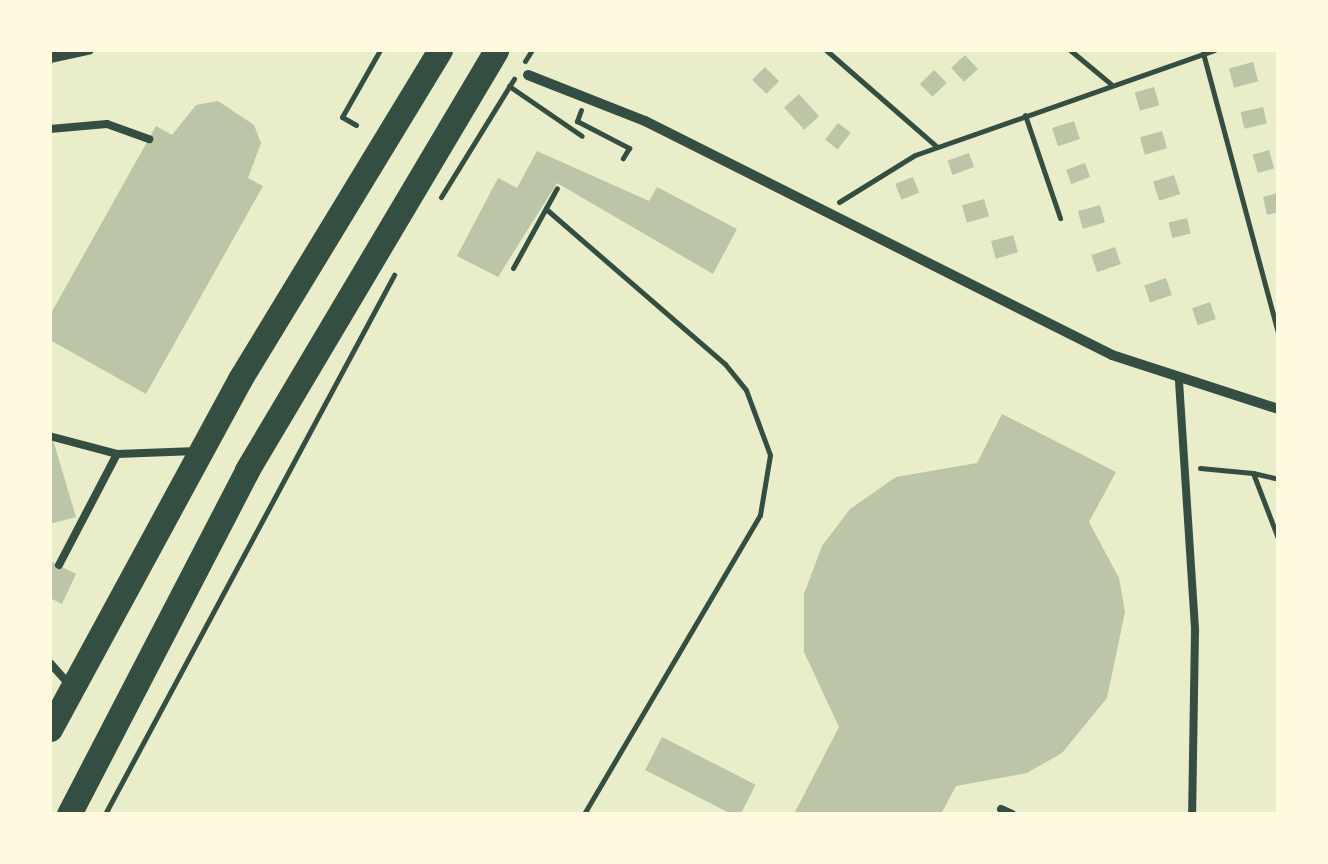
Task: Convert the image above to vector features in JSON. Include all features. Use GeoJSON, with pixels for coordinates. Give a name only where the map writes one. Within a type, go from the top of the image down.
{"type":"FeatureCollection","features":[{"type":"Feature","properties":{"kind":"highway"},"geometry":{"type":"LineString","coordinates":[[50,729],[200,450],[440,50]]}},
{"type":"Feature","properties":{"kind":"highway"},"geometry":{"type":"LineString","coordinates":[[69,814],[247,470],[496,50]]}},
{"type":"Feature","properties":{"kind":"street"},"geometry":{"type":"LineString","coordinates":[[50,58],[89,50]]}},
{"type":"Feature","properties":{"kind":"street"},"geometry":{"type":"LineString","coordinates":[[528,74],[645,121],[1179,380],[1278,409]]}},
{"type":"Feature","properties":{"kind":"lane"},"geometry":{"type":"LineString","coordinates":[[50,129],[107,124],[149,139]]}},
{"type":"Feature","properties":{"kind":"lane"},"geometry":{"type":"LineString","coordinates":[[1179,380],[1179,466],[1195,630],[1192,814]]}},
{"type":"Feature","properties":{"kind":"lane"},"geometry":{"type":"LineString","coordinates":[[53,436],[117,454],[200,450]]}},
{"type":"Feature","properties":{"kind":"lane"},"geometry":{"type":"LineString","coordinates":[[60,566],[117,454]]}},
{"type":"Feature","properties":{"kind":"lane"},"geometry":{"type":"LineString","coordinates":[[50,663],[70,686]]}},
{"type":"Feature","properties":{"kind":"lane"},"geometry":{"type":"LineString","coordinates":[[1002,809],[1012,814]]}},
{"type":"Feature","properties":{"kind":"path"},"geometry":{"type":"LineString","coordinates":[[356,125],[342,117],[380,50]]}},
{"type":"Feature","properties":{"kind":"path"},"geometry":{"type":"LineString","coordinates":[[430,214],[532,50]]}},
{"type":"Feature","properties":{"kind":"path"},"geometry":{"type":"LineString","coordinates":[[826,50],[937,147]]}},
{"type":"Feature","properties":{"kind":"path"},"geometry":{"type":"LineString","coordinates":[[1070,50],[1111,84]]}},
{"type":"Feature","properties":{"kind":"path"},"geometry":{"type":"LineString","coordinates":[[832,215],[854,187],[937,147],[1214,50]]}},
{"type":"Feature","properties":{"kind":"path"},"geometry":{"type":"LineString","coordinates":[[1203,53],[1278,333]]}},
{"type":"Feature","properties":{"kind":"path"},"geometry":{"type":"LineString","coordinates":[[509,86],[582,136]]}},
{"type":"Feature","properties":{"kind":"path"},"geometry":{"type":"LineString","coordinates":[[1025,115],[1060,218]]}},
{"type":"Feature","properties":{"kind":"path"},"geometry":{"type":"LineString","coordinates":[[584,124],[629,148],[624,158]]}},
{"type":"Feature","properties":{"kind":"path"},"geometry":{"type":"LineString","coordinates":[[513,268],[557,188]]}},
{"type":"Feature","properties":{"kind":"path"},"geometry":{"type":"LineString","coordinates":[[546,209],[725,364],[746,390],[770,455],[760,516],[584,814]]}},
{"type":"Feature","properties":{"kind":"path"},"geometry":{"type":"LineString","coordinates":[[104,814],[266,500],[401,263]]}},
{"type":"Feature","properties":{"kind":"path"},"geometry":{"type":"LineString","coordinates":[[1179,466],[1278,479]]}},
{"type":"Feature","properties":{"kind":"path"},"geometry":{"type":"LineString","coordinates":[[1253,474],[1278,538]]}},
{"type":"Feature","properties":{"kind":"building"},"geometry":{"type":"Polygon","coordinates":[[[965,55],[978,69],[964,82],[951,68],[965,55]]]}},
{"type":"Feature","properties":{"kind":"building"},"geometry":{"type":"Polygon","coordinates":[[[1253,62],[1258,81],[1234,88],[1229,68],[1253,62]]]}},
{"type":"Feature","properties":{"kind":"building"},"geometry":{"type":"Polygon","coordinates":[[[765,67],[779,81],[766,94],[752,80],[765,67]]]}},
{"type":"Feature","properties":{"kind":"building"},"geometry":{"type":"Polygon","coordinates":[[[934,70],[947,83],[933,97],[920,84],[934,70]]]}},
{"type":"Feature","properties":{"kind":"building"},"geometry":{"type":"Polygon","coordinates":[[[1154,87],[1159,105],[1140,111],[1135,93],[1154,87]]]}},
{"type":"Feature","properties":{"kind":"building"},"geometry":{"type":"Polygon","coordinates":[[[799,94],[819,116],[804,130],[784,107],[799,94]]]}},
{"type":"Feature","properties":{"kind":"building"},"geometry":{"type":"Polygon","coordinates":[[[218,101],[254,125],[261,143],[248,178],[263,186],[146,394],[50,340],[50,315],[156,126],[172,135],[196,105],[218,101]]]}},
{"type":"Feature","properties":{"kind":"building"},"geometry":{"type":"Polygon","coordinates":[[[1263,107],[1267,124],[1244,129],[1241,112],[1263,107]]]}},
{"type":"Feature","properties":{"kind":"building"},"geometry":{"type":"Polygon","coordinates":[[[1074,121],[1080,139],[1058,146],[1052,128],[1074,121]]]}},
{"type":"Feature","properties":{"kind":"building"},"geometry":{"type":"Polygon","coordinates":[[[838,123],[851,133],[838,149],[825,140],[838,123]]]}},
{"type":"Feature","properties":{"kind":"building"},"geometry":{"type":"Polygon","coordinates":[[[1162,131],[1167,148],[1145,155],[1140,137],[1162,131]]]}},
{"type":"Feature","properties":{"kind":"building"},"geometry":{"type":"Polygon","coordinates":[[[1269,150],[1274,168],[1258,173],[1253,155],[1269,150]]]}},
{"type":"Feature","properties":{"kind":"building"},"geometry":{"type":"Polygon","coordinates":[[[537,151],[649,201],[657,187],[737,229],[713,274],[557,183],[498,277],[457,256],[498,178],[517,188],[537,151]]]}},
{"type":"Feature","properties":{"kind":"building"},"geometry":{"type":"Polygon","coordinates":[[[969,153],[974,167],[953,175],[947,161],[969,153]]]}},
{"type":"Feature","properties":{"kind":"building"},"geometry":{"type":"Polygon","coordinates":[[[1085,163],[1090,177],[1071,184],[1066,170],[1085,163]]]}},
{"type":"Feature","properties":{"kind":"building"},"geometry":{"type":"Polygon","coordinates":[[[1174,175],[1180,194],[1159,201],[1153,182],[1174,175]]]}},
{"type":"Feature","properties":{"kind":"building"},"geometry":{"type":"Polygon","coordinates":[[[913,177],[919,193],[901,200],[895,184],[913,177]]]}},
{"type":"Feature","properties":{"kind":"building"},"geometry":{"type":"Polygon","coordinates":[[[1278,193],[1278,212],[1267,215],[1263,197],[1278,193]]]}},
{"type":"Feature","properties":{"kind":"building"},"geometry":{"type":"Polygon","coordinates":[[[984,199],[989,216],[967,223],[962,205],[984,199]]]}},
{"type":"Feature","properties":{"kind":"building"},"geometry":{"type":"Polygon","coordinates":[[[1100,205],[1105,222],[1083,229],[1078,211],[1100,205]]]}},
{"type":"Feature","properties":{"kind":"building"},"geometry":{"type":"Polygon","coordinates":[[[1187,218],[1191,234],[1172,238],[1169,223],[1187,218]]]}},
{"type":"Feature","properties":{"kind":"building"},"geometry":{"type":"Polygon","coordinates":[[[1013,235],[1018,252],[996,259],[991,241],[1013,235]]]}},
{"type":"Feature","properties":{"kind":"building"},"geometry":{"type":"Polygon","coordinates":[[[1115,247],[1121,264],[1097,272],[1091,255],[1115,247]]]}},
{"type":"Feature","properties":{"kind":"building"},"geometry":{"type":"Polygon","coordinates":[[[1166,278],[1172,295],[1150,303],[1144,285],[1166,278]]]}},
{"type":"Feature","properties":{"kind":"building"},"geometry":{"type":"Polygon","coordinates":[[[1210,302],[1216,319],[1198,325],[1192,308],[1210,302]]]}},
{"type":"Feature","properties":{"kind":"building"},"geometry":{"type":"Polygon","coordinates":[[[1002,414],[1116,472],[1089,522],[1119,578],[1125,612],[1107,698],[1062,753],[1027,773],[956,786],[941,814],[794,814],[839,727],[804,652],[804,594],[822,546],[850,509],[896,477],[977,463],[1002,414]]]}},
{"type":"Feature","properties":{"kind":"building"},"geometry":{"type":"Polygon","coordinates":[[[50,430],[76,517],[50,524],[50,430]]]}},
{"type":"Feature","properties":{"kind":"building"},"geometry":{"type":"Polygon","coordinates":[[[50,561],[76,574],[62,604],[50,598],[50,561]]]}},
{"type":"Feature","properties":{"kind":"building"},"geometry":{"type":"Polygon","coordinates":[[[662,737],[756,785],[741,814],[732,814],[645,770],[662,737]]]}}]}
